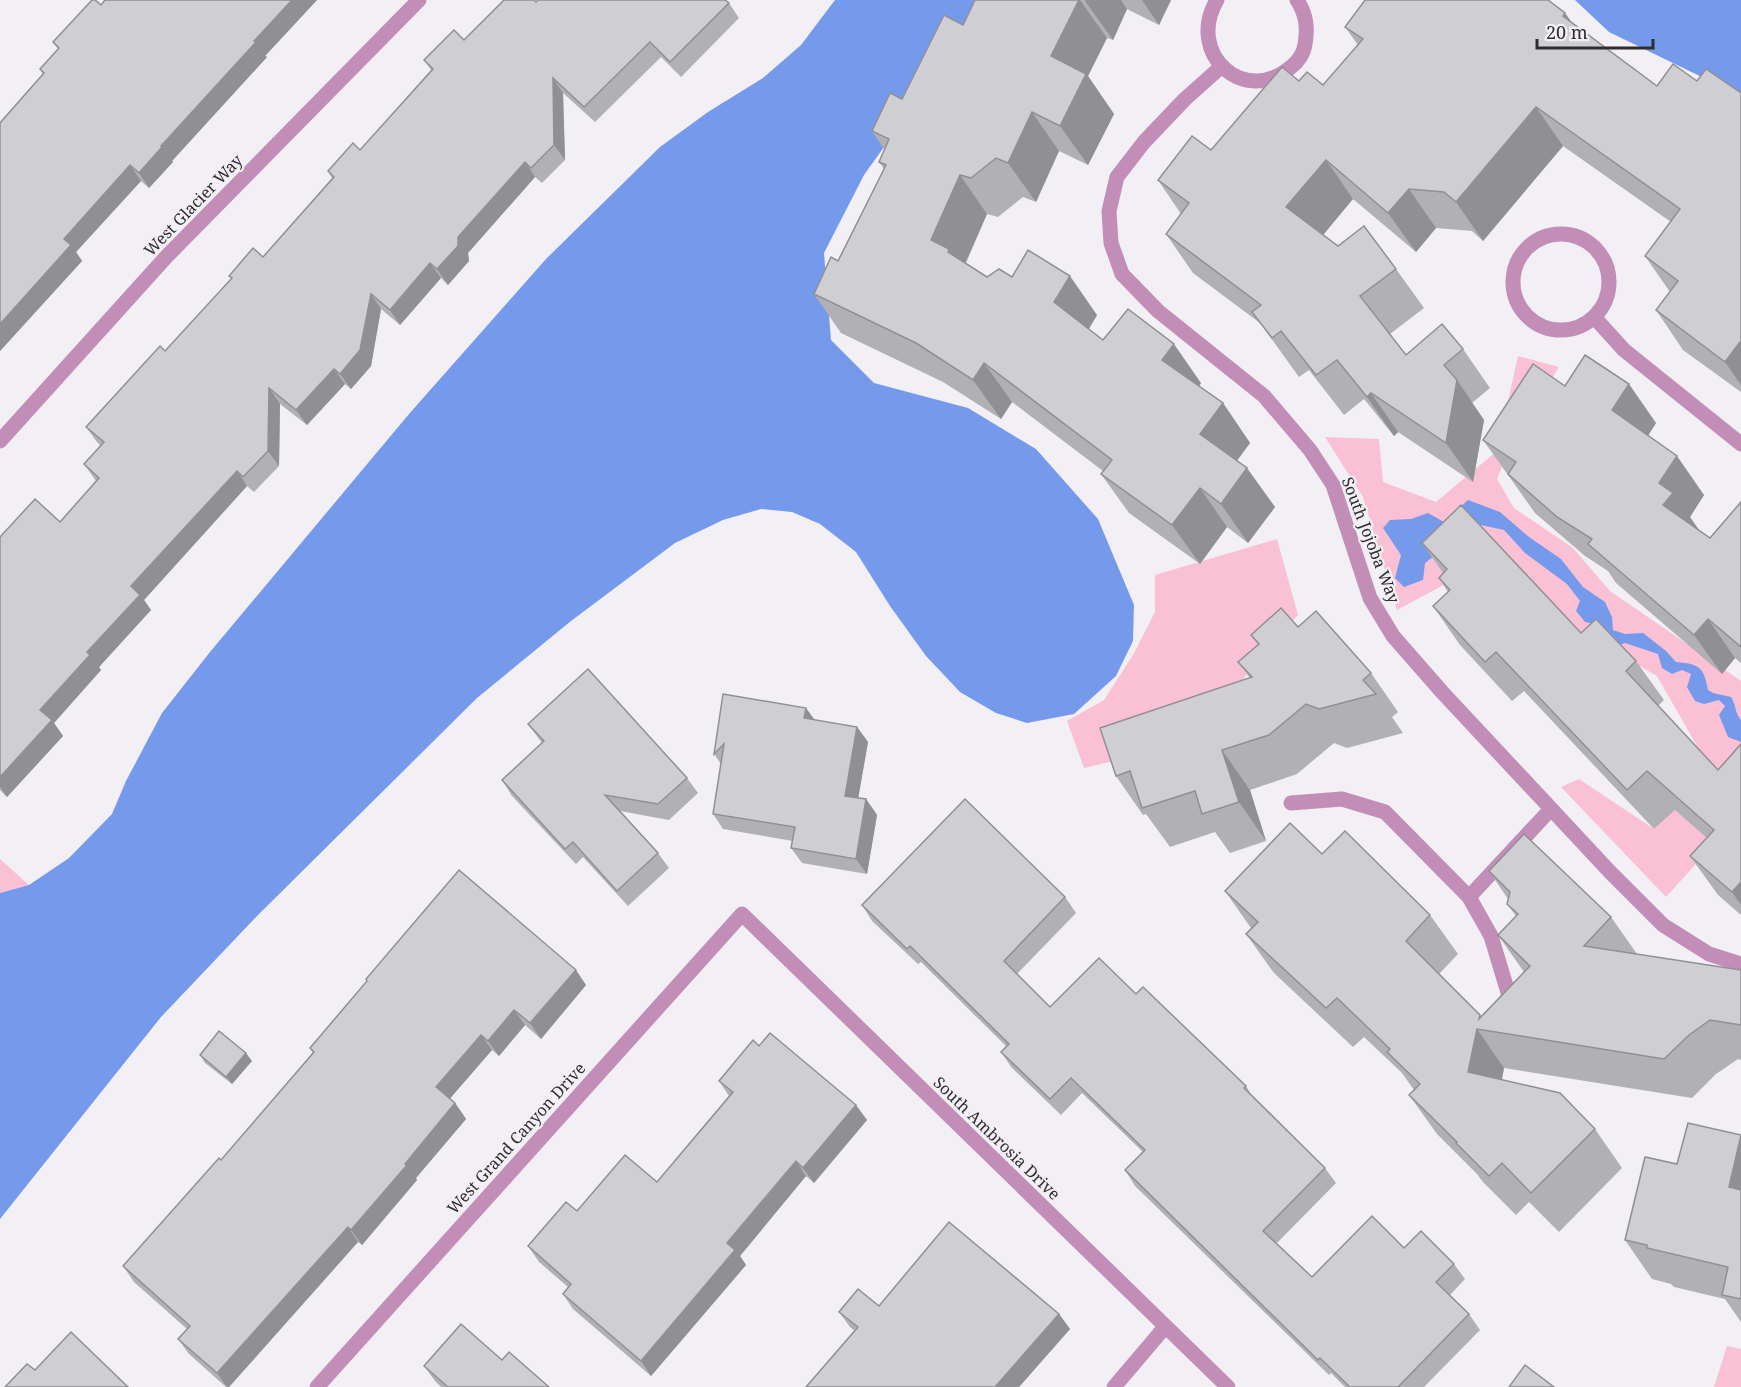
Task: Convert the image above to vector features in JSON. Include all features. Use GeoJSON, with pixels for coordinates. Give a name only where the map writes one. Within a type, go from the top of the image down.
{"type":"FeatureCollection","features":[{"type":"Feature","properties":{"kind":"street","name":"West Glacier Way"},"geometry":{"type":"LineString","coordinates":[[0,441],[167,256],[419,0]]}},
{"type":"Feature","properties":{"kind":"street"},"geometry":{"type":"LineString","coordinates":[[1217,0],[1209,18],[1208,41],[1213,55],[1235,76],[1251,81],[1268,80],[1283,74],[1296,63],[1304,49],[1307,32],[1306,16],[1297,0]]}},
{"type":"Feature","properties":{"kind":"street","name":"South Jojoba Way"},"geometry":{"type":"LineString","coordinates":[[1222,66],[1185,99],[1144,142],[1117,177],[1109,211],[1111,243],[1122,274],[1158,311],[1264,396],[1310,450],[1333,485],[1370,598],[1393,636],[1442,692],[1610,872],[1663,925],[1709,954],[1741,964]]}},
{"type":"Feature","properties":{"kind":"street"},"geometry":{"type":"LineString","coordinates":[[1562,233],[1578,236],[1592,245],[1603,257],[1608,272],[1609,289],[1604,304],[1594,317],[1581,326],[1558,330],[1535,323],[1523,313],[1515,300],[1512,284],[1514,268],[1521,254],[1532,243],[1546,235],[1562,233]]}},
{"type":"Feature","properties":{"kind":"street"},"geometry":{"type":"LineString","coordinates":[[1594,317],[1624,350],[1741,444]]}},
{"type":"Feature","properties":{"kind":"street"},"geometry":{"type":"LineString","coordinates":[[1291,803],[1342,799],[1385,812],[1469,897],[1491,936],[1510,999]]}},
{"type":"Feature","properties":{"kind":"street"},"geometry":{"type":"LineString","coordinates":[[1469,897],[1551,809]]}},
{"type":"Feature","properties":{"kind":"street","name":"South Ambrosia Drive"},"geometry":{"type":"LineString","coordinates":[[742,914],[1227,1387]]}},
{"type":"Feature","properties":{"kind":"street","name":"West Grand Canyon Drive"},"geometry":{"type":"LineString","coordinates":[[317,1387],[742,914]]}},
{"type":"Feature","properties":{"kind":"street"},"geometry":{"type":"LineString","coordinates":[[1114,1387],[1165,1327]]}},
{"type":"Feature","properties":{"kind":"shaded area"},"geometry":{"type":"Polygon","coordinates":[[[1518,356],[1559,367],[1513,439],[1497,479],[1514,508],[1573,548],[1610,591],[1741,681],[1741,814],[1666,897],[1561,787],[1579,779],[1654,829],[1713,774],[1657,676],[1594,640],[1449,582],[1397,610],[1363,497],[1325,437],[1379,439],[1383,482],[1436,502],[1497,451],[1518,356]]]}},
{"type":"Feature","properties":{"kind":"shaded area"},"geometry":{"type":"Polygon","coordinates":[[[1277,539],[1298,615],[1214,713],[1118,760],[1084,768],[1067,721],[1104,700],[1133,655],[1155,612],[1155,575],[1277,539]]]}},
{"type":"Feature","properties":{"kind":"shaded area"},"geometry":{"type":"Polygon","coordinates":[[[0,859],[29,885],[0,893],[0,859]]]}},
{"type":"Feature","properties":{"kind":"shaded area"},"geometry":{"type":"Polygon","coordinates":[[[1727,1346],[1741,1349],[1741,1387],[1714,1387],[1727,1346]]]}},
{"type":"Feature","properties":{"kind":"water"},"geometry":{"type":"Polygon","coordinates":[[[835,0],[989,0],[864,175],[824,253],[831,340],[874,383],[968,408],[1036,449],[1098,519],[1134,605],[1133,641],[1116,676],[1074,714],[1027,723],[996,713],[960,692],[926,656],[890,606],[856,552],[820,524],[792,512],[761,509],[723,520],[675,543],[571,621],[477,698],[258,915],[161,1017],[0,1219],[0,893],[29,885],[69,858],[112,814],[126,781],[162,713],[210,652],[409,414],[546,259],[660,147],[708,112],[763,78],[801,45],[835,0]]]}},
{"type":"Feature","properties":{"kind":"water"},"geometry":{"type":"Polygon","coordinates":[[[1575,0],[1741,0],[1741,96],[1609,32],[1575,0]]]}},
{"type":"Feature","properties":{"kind":"water"},"geometry":{"type":"Polygon","coordinates":[[[1468,500],[1500,512],[1529,537],[1561,559],[1583,587],[1605,602],[1612,617],[1613,630],[1625,634],[1643,633],[1676,662],[1695,665],[1699,668],[1708,690],[1731,697],[1733,700],[1741,720],[1741,742],[1728,737],[1719,715],[1725,706],[1719,700],[1704,704],[1695,701],[1687,687],[1691,674],[1682,670],[1672,674],[1662,668],[1658,654],[1625,643],[1613,647],[1595,624],[1585,622],[1576,611],[1580,601],[1567,584],[1525,553],[1504,530],[1476,524],[1425,563],[1423,580],[1404,587],[1395,578],[1401,555],[1383,528],[1390,520],[1411,519],[1428,513],[1444,522],[1468,500]]]}},
{"type":"Feature","properties":{"kind":"building"},"geometry":{"type":"Polygon","coordinates":[[[92,0],[101,5],[105,0],[292,0],[139,173],[130,165],[64,239],[71,245],[0,324],[0,123],[44,73],[40,69],[59,48],[53,42],[92,0]]]}},
{"type":"Feature","properties":{"kind":"building"},"geometry":{"type":"Polygon","coordinates":[[[504,0],[534,0],[536,2],[538,0],[725,0],[729,3],[670,62],[650,42],[584,107],[553,78],[554,145],[531,168],[525,162],[458,237],[458,246],[437,269],[430,263],[390,310],[371,294],[360,350],[340,374],[334,369],[296,410],[269,388],[268,451],[243,477],[237,471],[131,586],[140,595],[87,652],[90,655],[40,710],[52,720],[0,777],[0,537],[35,499],[60,522],[99,478],[84,464],[104,442],[86,427],[160,346],[165,351],[232,278],[229,276],[253,248],[263,257],[334,177],[328,171],[353,143],[360,150],[433,69],[424,60],[454,30],[464,40],[504,0]]]}},
{"type":"Feature","properties":{"kind":"building"},"geometry":{"type":"Polygon","coordinates":[[[975,0],[1079,0],[1051,56],[1086,74],[1060,126],[1032,112],[1008,163],[996,158],[971,178],[960,175],[931,240],[949,249],[948,252],[987,277],[999,269],[1012,277],[1028,250],[1070,276],[1054,302],[1103,340],[1128,309],[1174,344],[1162,360],[1223,403],[1200,434],[1247,468],[1221,504],[1200,488],[1172,525],[1101,474],[1112,460],[984,363],[973,380],[916,343],[814,294],[831,257],[838,261],[886,165],[879,162],[889,139],[872,131],[890,93],[902,99],[944,15],[963,25],[975,0]]]}},
{"type":"Feature","properties":{"kind":"building"},"geometry":{"type":"Polygon","coordinates":[[[1365,0],[1548,0],[1565,13],[1563,16],[1657,86],[1673,64],[1697,81],[1706,69],[1741,93],[1741,343],[1725,362],[1656,310],[1678,281],[1645,256],[1680,209],[1536,107],[1456,202],[1444,192],[1409,189],[1388,213],[1326,160],[1286,207],[1338,246],[1364,226],[1396,269],[1360,296],[1406,355],[1442,324],[1463,349],[1444,365],[1457,380],[1446,443],[1371,393],[1367,397],[1337,360],[1316,375],[1281,331],[1272,338],[1252,312],[1261,305],[1166,234],[1189,203],[1158,180],[1192,136],[1211,150],[1282,67],[1299,81],[1307,72],[1323,85],[1363,39],[1345,27],[1365,0]]]}},
{"type":"Feature","properties":{"kind":"building"},"geometry":{"type":"Polygon","coordinates":[[[1585,355],[1629,384],[1612,410],[1677,456],[1659,483],[1673,493],[1663,505],[1710,538],[1741,502],[1741,647],[1708,619],[1694,635],[1588,544],[1592,539],[1557,517],[1508,474],[1516,462],[1483,440],[1533,364],[1565,386],[1585,355]]]}},
{"type":"Feature","properties":{"kind":"building"},"geometry":{"type":"Polygon","coordinates":[[[1461,505],[1581,633],[1596,619],[1636,661],[1626,671],[1718,770],[1741,744],[1741,882],[1732,892],[1690,856],[1714,830],[1647,771],[1627,790],[1496,652],[1485,662],[1433,606],[1450,590],[1439,578],[1447,569],[1422,543],[1461,505]]]}},
{"type":"Feature","properties":{"kind":"building"},"geometry":{"type":"Polygon","coordinates":[[[1281,608],[1298,627],[1316,611],[1371,673],[1363,680],[1376,694],[1319,709],[1306,704],[1269,735],[1222,750],[1239,802],[1202,814],[1195,791],[1142,808],[1130,771],[1116,776],[1100,728],[1252,677],[1238,662],[1259,644],[1251,635],[1281,608]]]}},
{"type":"Feature","properties":{"kind":"building"},"geometry":{"type":"Polygon","coordinates":[[[588,669],[687,778],[658,804],[605,795],[658,853],[617,891],[573,842],[565,849],[502,780],[544,741],[528,724],[588,669]]]}},
{"type":"Feature","properties":{"kind":"building"},"geometry":{"type":"Polygon","coordinates":[[[723,694],[806,708],[804,718],[857,727],[845,796],[866,799],[856,859],[791,848],[795,827],[713,814],[724,744],[714,754],[723,694]]]}},
{"type":"Feature","properties":{"kind":"building"},"geometry":{"type":"Polygon","coordinates":[[[965,799],[1065,897],[1004,961],[1050,1007],[1099,958],[1136,994],[1143,987],[1246,1086],[1244,1088],[1325,1168],[1263,1231],[1312,1277],[1372,1216],[1404,1248],[1421,1231],[1454,1264],[1436,1282],[1469,1314],[1398,1387],[1350,1387],[1320,1358],[1318,1360],[1125,1170],[1145,1150],[1071,1078],[1050,1099],[1001,1052],[1009,1044],[910,946],[907,949],[862,905],[965,799]]]}},
{"type":"Feature","properties":{"kind":"building"},"geometry":{"type":"Polygon","coordinates":[[[1290,823],[1322,854],[1345,831],[1430,915],[1406,941],[1480,1015],[1479,1019],[1530,966],[1498,935],[1518,914],[1507,904],[1510,892],[1489,871],[1524,834],[1611,917],[1584,946],[1741,970],[1741,1025],[1710,1020],[1689,1035],[1664,1059],[1477,1029],[1468,1072],[1560,1093],[1595,1129],[1531,1193],[1502,1163],[1489,1176],[1409,1095],[1420,1084],[1387,1052],[1390,1049],[1337,998],[1326,1008],[1246,934],[1258,922],[1225,891],[1290,823]]]}},
{"type":"Feature","properties":{"kind":"building"},"geometry":{"type":"Polygon","coordinates":[[[459,870],[576,970],[530,1023],[514,1010],[488,1041],[481,1035],[436,1087],[455,1103],[405,1164],[407,1165],[351,1230],[348,1227],[217,1373],[178,1339],[190,1326],[123,1266],[219,1158],[221,1160],[314,1052],[310,1048],[459,870]]]}},
{"type":"Feature","properties":{"kind":"building"},"geometry":{"type":"Polygon","coordinates":[[[219,1031],[246,1053],[226,1077],[200,1055],[219,1031]]]}},
{"type":"Feature","properties":{"kind":"building"},"geometry":{"type":"Polygon","coordinates":[[[770,1033],[856,1105],[803,1168],[796,1161],[727,1243],[735,1250],[641,1361],[563,1294],[571,1284],[528,1246],[566,1202],[577,1211],[625,1155],[657,1182],[733,1092],[719,1081],[753,1040],[759,1046],[770,1033]]]}},
{"type":"Feature","properties":{"kind":"building"},"geometry":{"type":"Polygon","coordinates":[[[1688,1123],[1741,1135],[1729,1187],[1741,1190],[1741,1299],[1722,1295],[1728,1267],[1647,1248],[1647,1245],[1625,1240],[1645,1157],[1677,1164],[1688,1123]]]}},
{"type":"Feature","properties":{"kind":"building"},"geometry":{"type":"Polygon","coordinates":[[[949,1222],[1059,1314],[995,1387],[806,1387],[858,1327],[839,1312],[858,1289],[879,1306],[949,1222]]]}},
{"type":"Feature","properties":{"kind":"building"},"geometry":{"type":"Polygon","coordinates":[[[461,1324],[502,1360],[509,1352],[549,1387],[448,1387],[424,1366],[461,1324]]]}},
{"type":"Feature","properties":{"kind":"building"},"geometry":{"type":"Polygon","coordinates":[[[71,1332],[128,1387],[5,1387],[27,1364],[35,1370],[71,1332]]]}},
{"type":"Feature","properties":{"kind":"building"},"geometry":{"type":"Polygon","coordinates":[[[1525,1365],[1554,1387],[1509,1387],[1525,1365]]]}}]}
